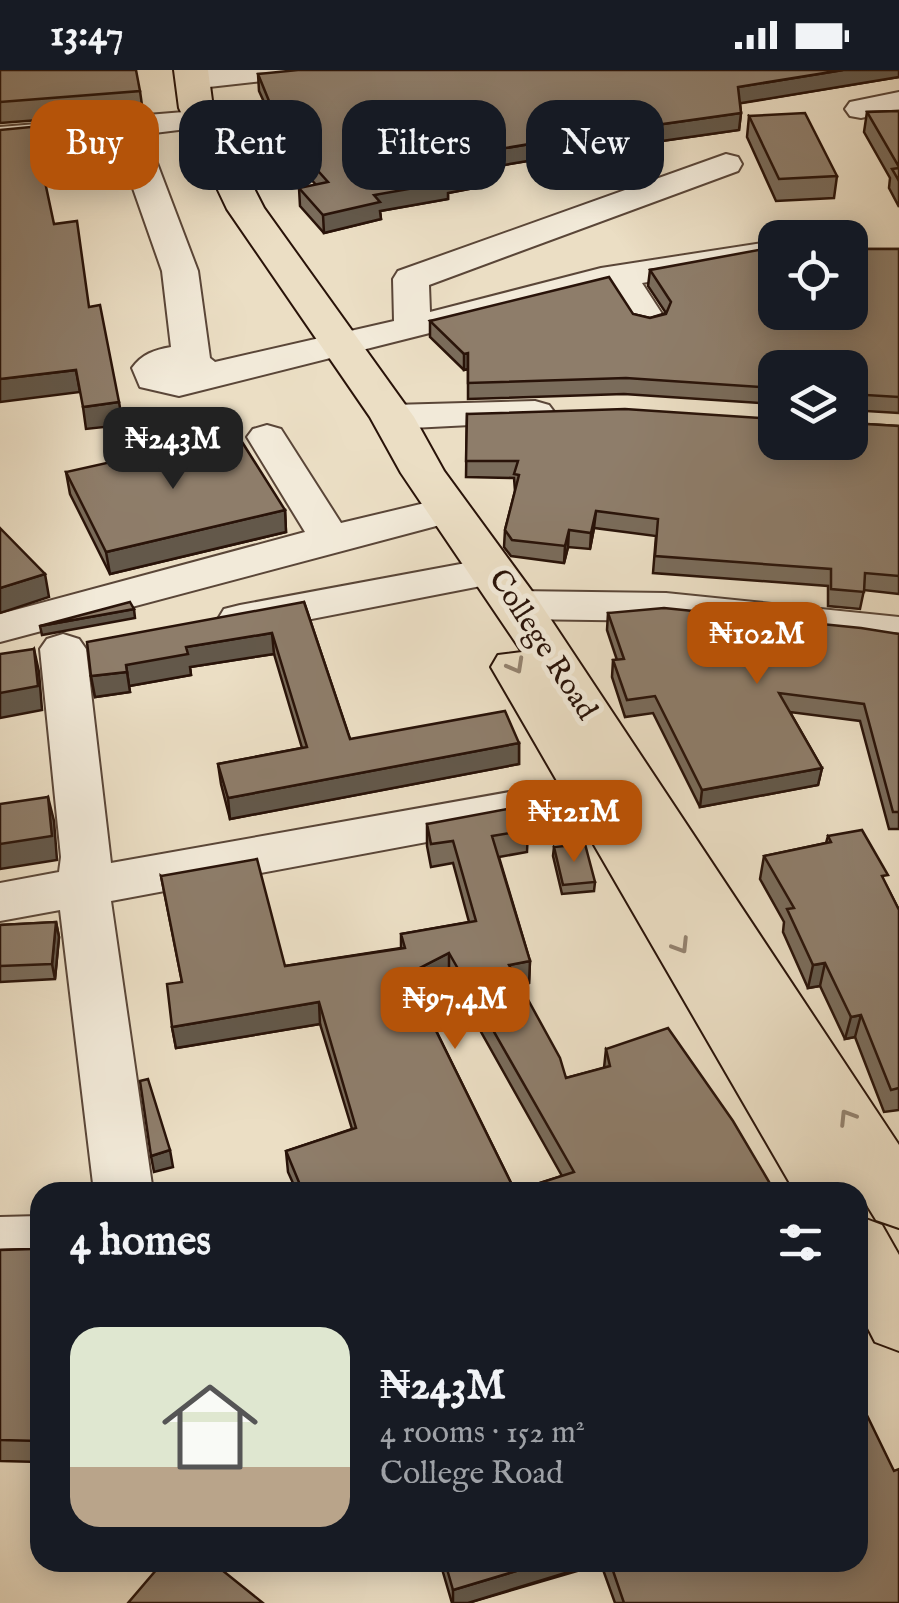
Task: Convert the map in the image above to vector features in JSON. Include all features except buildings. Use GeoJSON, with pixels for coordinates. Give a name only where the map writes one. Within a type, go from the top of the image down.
{"type":"FeatureCollection","features":[{"type":"Feature","properties":{"kind":"main road","name":"College Road"},"geometry":{"type":"LineString","coordinates":[[185,85],[246,209],[325,350],[425,516],[466,576],[588,795],[822,1182]]}},
{"type":"Feature","properties":{"kind":"main road","name":"College Road"},"geometry":{"type":"LineString","coordinates":[[325,350],[392,417],[424,473],[517,605],[899,1200]]}},
{"type":"Feature","properties":{"kind":"main road"},"geometry":{"type":"LineString","coordinates":[[868,1263],[899,1320]]}},
{"type":"Feature","properties":{"kind":"street"},"geometry":{"type":"LineString","coordinates":[[159,103],[185,85],[280,70]]}},
{"type":"Feature","properties":{"kind":"street"},"geometry":{"type":"LineString","coordinates":[[860,109],[899,100]]}},
{"type":"Feature","properties":{"kind":"street"},"geometry":{"type":"LineString","coordinates":[[0,137],[30,134]]}},
{"type":"Feature","properties":{"kind":"street"},"geometry":{"type":"LineString","coordinates":[[412,326],[411,279],[726,164]]}},
{"type":"Feature","properties":{"kind":"street"},"geometry":{"type":"LineString","coordinates":[[150,190],[180,271],[194,369],[325,350],[619,276],[758,254]]}},
{"type":"Feature","properties":{"kind":"street"},"geometry":{"type":"LineString","coordinates":[[619,276],[648,320]]}},
{"type":"Feature","properties":{"kind":"street"},"geometry":{"type":"LineString","coordinates":[[392,417],[566,412]]}},
{"type":"Feature","properties":{"kind":"street"},"geometry":{"type":"LineString","coordinates":[[267,438],[330,538]]}},
{"type":"Feature","properties":{"kind":"street"},"geometry":{"type":"LineString","coordinates":[[0,628],[425,516]]}},
{"type":"Feature","properties":{"kind":"street"},"geometry":{"type":"LineString","coordinates":[[200,626],[466,576]]}},
{"type":"Feature","properties":{"kind":"street"},"geometry":{"type":"LineString","coordinates":[[517,605],[666,608],[899,631]]}},
{"type":"Feature","properties":{"kind":"street"},"geometry":{"type":"LineString","coordinates":[[0,661],[83,645],[83,886],[122,1182]]}},
{"type":"Feature","properties":{"kind":"street"},"geometry":{"type":"LineString","coordinates":[[0,902],[588,795]]}},
{"type":"Feature","properties":{"kind":"street"},"geometry":{"type":"LineString","coordinates":[[0,1243],[30,1242]]}}]}
